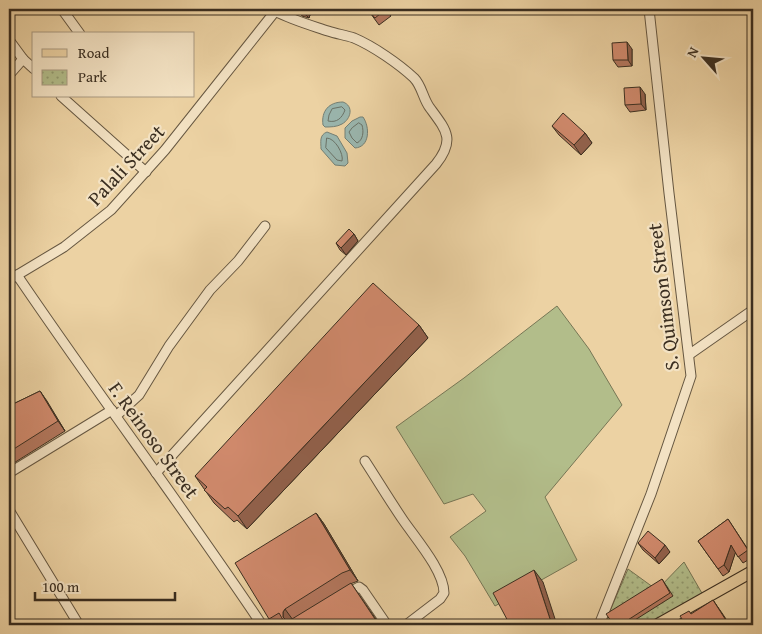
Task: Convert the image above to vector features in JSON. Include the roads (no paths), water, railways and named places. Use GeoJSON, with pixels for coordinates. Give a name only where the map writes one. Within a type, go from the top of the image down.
{"type":"FeatureCollection","features":[{"type":"Feature","properties":{"kind":"main road"},"geometry":{"type":"LineString","coordinates":[[657,625],[753,571]]}},
{"type":"Feature","properties":{"kind":"street","name":"S. Quimson Street"},"geometry":{"type":"LineString","coordinates":[[599,625],[651,494],[691,376],[690,354],[668,193],[649,9]]}},
{"type":"Feature","properties":{"kind":"street"},"geometry":{"type":"LineString","coordinates":[[156,473],[436,164],[447,147],[448,142],[445,130],[429,107],[420,86],[415,79],[397,64],[355,38],[330,32],[286,17],[276,10]]}},
{"type":"Feature","properties":{"kind":"street","name":"Palali Street"},"geometry":{"type":"LineString","coordinates":[[9,280],[64,247],[111,210],[165,150],[276,10]]}},
{"type":"Feature","properties":{"kind":"street"},"geometry":{"type":"LineString","coordinates":[[64,12],[79,32]]}},
{"type":"Feature","properties":{"kind":"street"},"geometry":{"type":"LineString","coordinates":[[9,40],[32,67]]}},
{"type":"Feature","properties":{"kind":"street"},"geometry":{"type":"LineString","coordinates":[[9,75],[24,59]]}},
{"type":"Feature","properties":{"kind":"street"},"geometry":{"type":"LineString","coordinates":[[64,98],[146,172]]}},
{"type":"Feature","properties":{"kind":"street"},"geometry":{"type":"LineString","coordinates":[[9,473],[114,413],[139,395],[169,346],[210,290],[238,260],[265,226]]}},
{"type":"Feature","properties":{"kind":"street","name":"F. Reinoso Street"},"geometry":{"type":"LineString","coordinates":[[17,275],[222,564],[262,625]]}},
{"type":"Feature","properties":{"kind":"street"},"geometry":{"type":"LineString","coordinates":[[690,354],[753,310]]}},
{"type":"Feature","properties":{"kind":"street"},"geometry":{"type":"LineString","coordinates":[[365,462],[404,522],[427,552],[444,586],[444,593],[440,599],[406,625]]}},
{"type":"Feature","properties":{"kind":"street"},"geometry":{"type":"LineString","coordinates":[[9,510],[79,625]]}},
{"type":"Feature","properties":{"kind":"street"},"geometry":{"type":"LineString","coordinates":[[341,597],[359,587],[363,590],[386,625]]}},
{"type":"Feature","properties":{"kind":"water"},"geometry":{"type":"Polygon","coordinates":[[[338,102],[343,102],[350,109],[348,119],[340,125],[325,127],[323,125],[323,116],[327,108],[338,102]]]}},
{"type":"Feature","properties":{"kind":"water"},"geometry":{"type":"Polygon","coordinates":[[[363,117],[368,131],[364,144],[355,148],[345,138],[345,128],[352,121],[363,117]]]}},
{"type":"Feature","properties":{"kind":"water"},"geometry":{"type":"Polygon","coordinates":[[[327,132],[337,136],[347,153],[348,163],[345,166],[335,165],[321,149],[322,137],[327,132]]]}}]}
